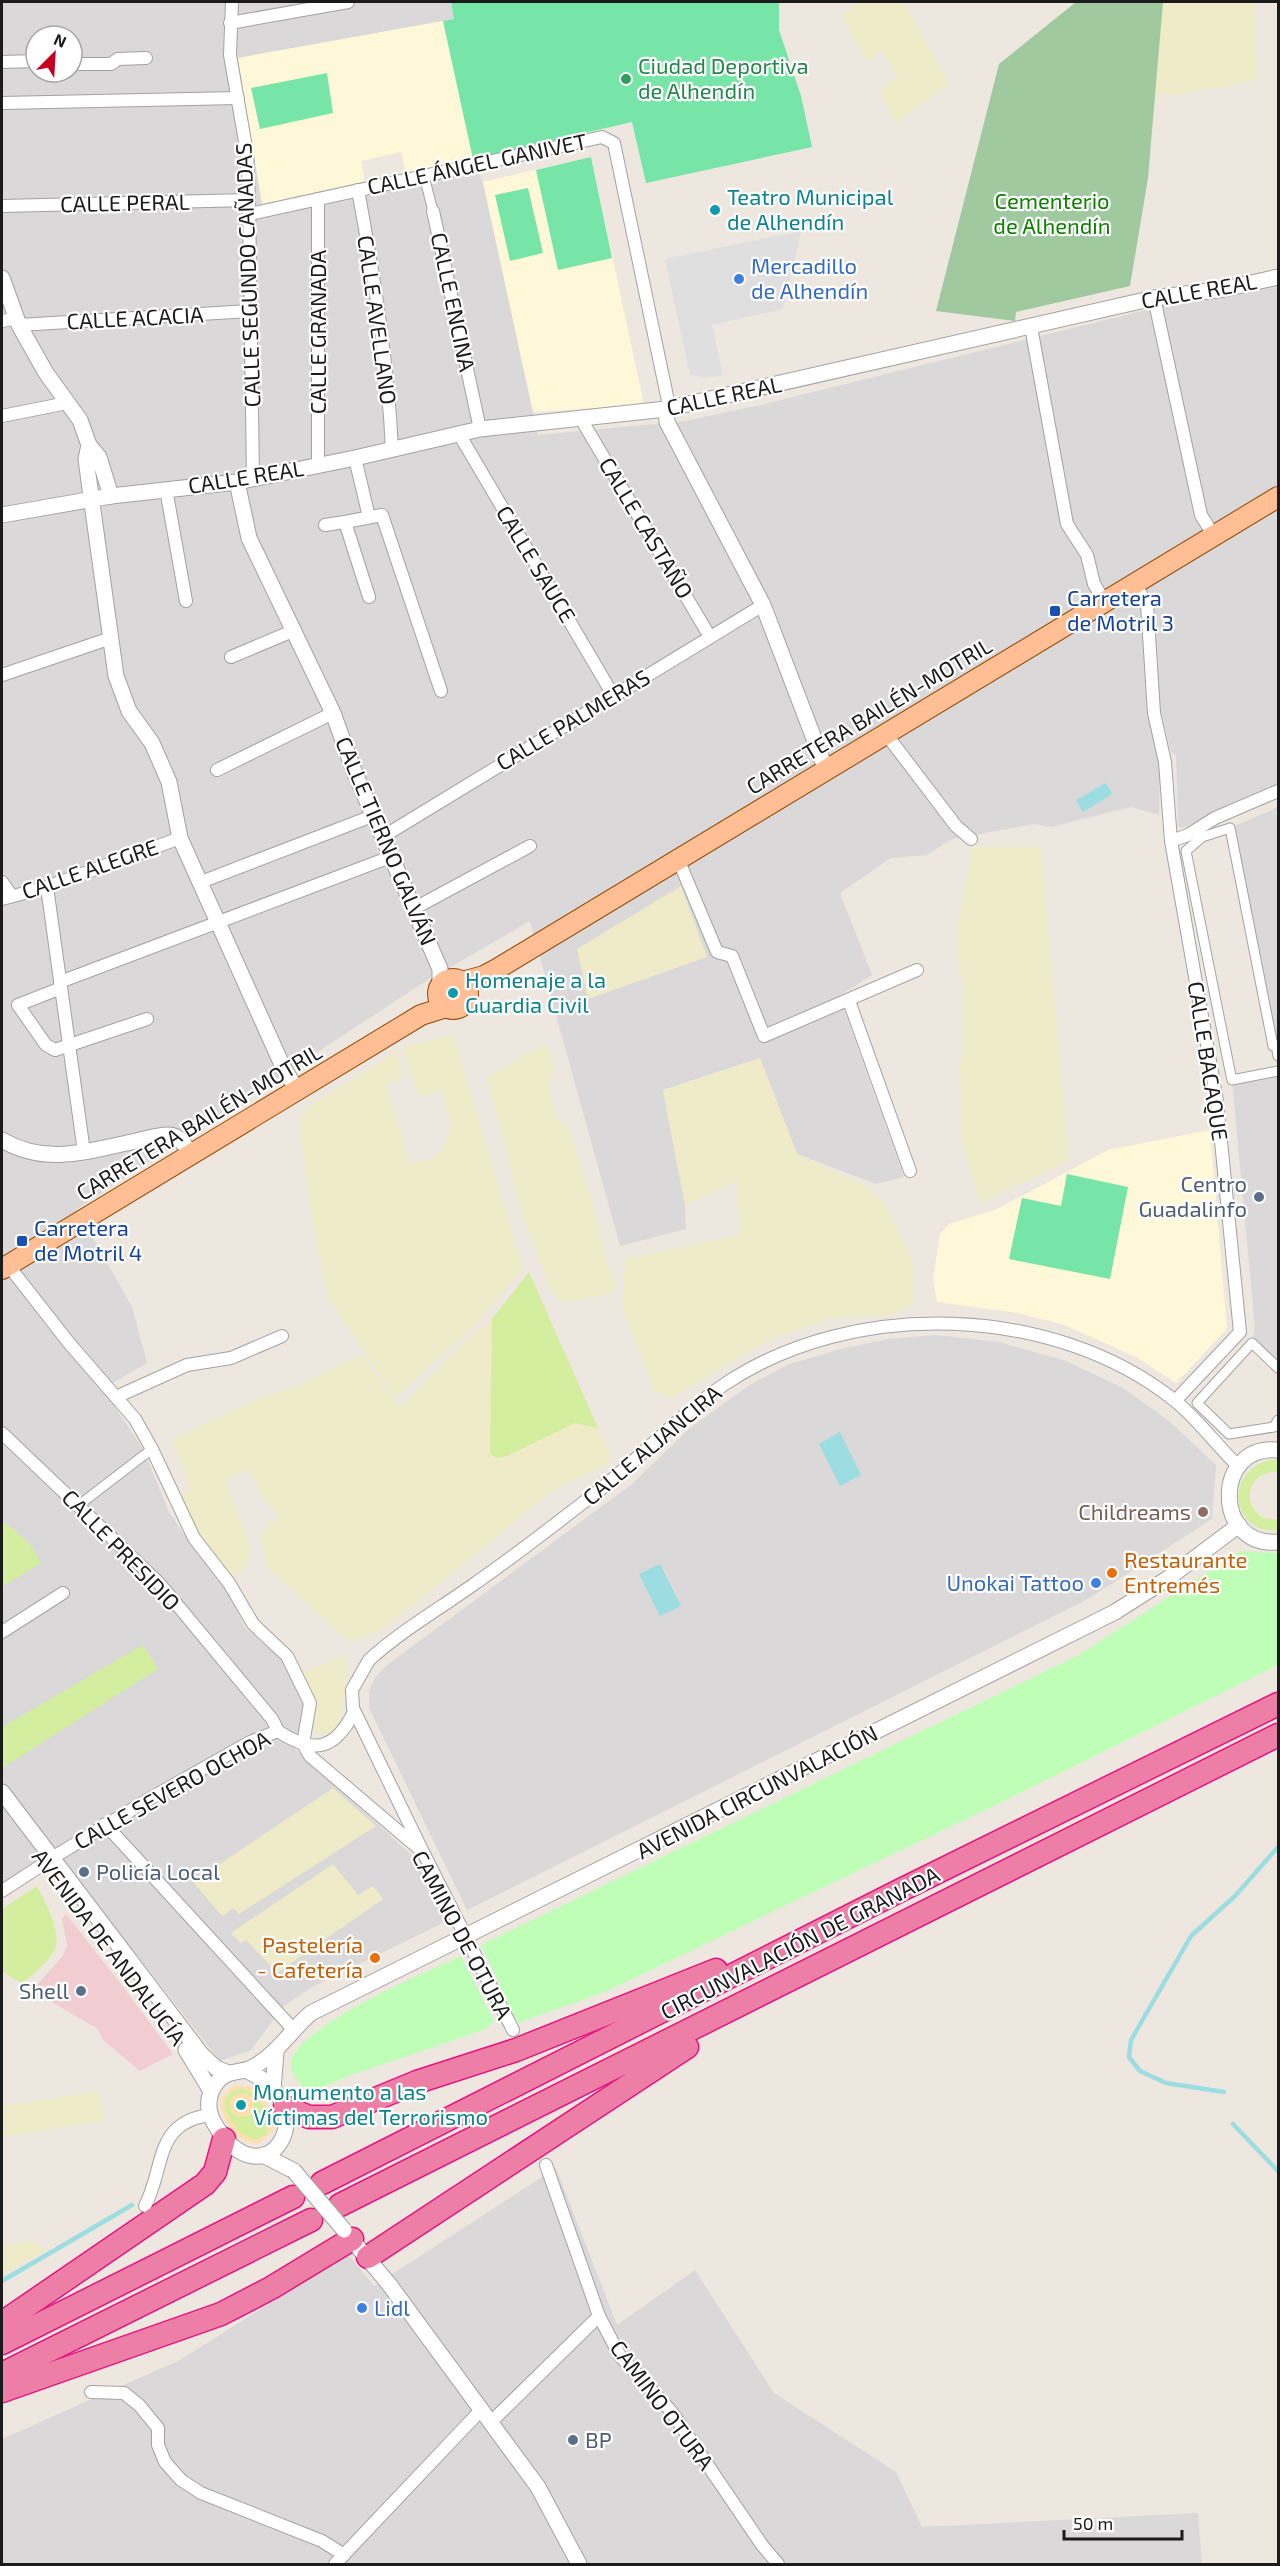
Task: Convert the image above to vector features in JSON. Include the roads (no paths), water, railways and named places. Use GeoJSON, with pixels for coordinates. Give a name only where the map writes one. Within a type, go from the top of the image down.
{"type":"FeatureCollection","features":[{"type":"Feature","properties":{"kind":"highway","name":"CIRCUNVALACIÓN DE GRANADA"},"geometry":{"type":"LineString","coordinates":[[322,2183],[1278,1704]]}},
{"type":"Feature","properties":{"kind":"highway","name":"CIRCUNVALACIÓN DE GRANADA"},"geometry":{"type":"LineString","coordinates":[[340,2205],[1278,1735]]}},
{"type":"Feature","properties":{"kind":"highway"},"geometry":{"type":"LineString","coordinates":[[279,2098],[309,2117],[332,2116],[417,2082],[516,2050],[720,1968],[767,1960]]}},
{"type":"Feature","properties":{"kind":"highway"},"geometry":{"type":"LineString","coordinates":[[368,2257],[461,2198],[662,2061],[712,2033],[751,1999]]}},
{"type":"Feature","properties":{"kind":"highway"},"geometry":{"type":"LineString","coordinates":[[2,2322],[205,2184],[215,2172],[224,2139]]}},
{"type":"Feature","properties":{"kind":"highway"},"geometry":{"type":"LineString","coordinates":[[2,2343],[293,2197]]}},
{"type":"Feature","properties":{"kind":"highway"},"geometry":{"type":"LineString","coordinates":[[2,2374],[311,2220]]}},
{"type":"Feature","properties":{"kind":"highway"},"geometry":{"type":"LineString","coordinates":[[2,2391],[221,2313],[271,2288],[348,2235]]}},
{"type":"Feature","properties":{"kind":"main road","name":"CARRETERA BAILÉN-MOTRIL"},"geometry":{"type":"LineString","coordinates":[[8,1267],[421,1015],[449,987],[484,976],[1278,497]]}},
{"type":"Feature","properties":{"kind":"street","name":"CALLE SEGUNDO CAÑADAS"},"geometry":{"type":"LineString","coordinates":[[232,2],[230,55],[247,153],[250,214],[253,478]]}},
{"type":"Feature","properties":{"kind":"street"},"geometry":{"type":"LineString","coordinates":[[230,23],[348,2]]}},
{"type":"Feature","properties":{"kind":"street"},"geometry":{"type":"LineString","coordinates":[[84,64],[111,64],[118,59],[146,58]]}},
{"type":"Feature","properties":{"kind":"street"},"geometry":{"type":"LineString","coordinates":[[2,62],[24,61]]}},
{"type":"Feature","properties":{"kind":"street"},"geometry":{"type":"LineString","coordinates":[[2,103],[238,98]]}},
{"type":"Feature","properties":{"kind":"street","name":"CALLE ÁNGEL GANIVET"},"geometry":{"type":"LineString","coordinates":[[250,214],[602,137],[614,143],[668,401],[666,409]]}},
{"type":"Feature","properties":{"kind":"street","name":"CALLE ENCINA"},"geometry":{"type":"LineString","coordinates":[[424,176],[480,429]]}},
{"type":"Feature","properties":{"kind":"street","name":"CALLE AVELLANO"},"geometry":{"type":"LineString","coordinates":[[358,190],[378,295],[392,450]]}},
{"type":"Feature","properties":{"kind":"street","name":"CALLE GRANADA"},"geometry":{"type":"LineString","coordinates":[[318,199],[318,466]]}},
{"type":"Feature","properties":{"kind":"street","name":"CALLE PERAL"},"geometry":{"type":"LineString","coordinates":[[2,206],[249,200]]}},
{"type":"Feature","properties":{"kind":"street","name":"CALLE REAL"},"geometry":{"type":"LineString","coordinates":[[2,515],[111,496],[237,482],[480,429],[666,409],[1155,298],[1224,289],[1278,277]]}},
{"type":"Feature","properties":{"kind":"street"},"geometry":{"type":"LineString","coordinates":[[2,278],[12,321],[45,374],[80,420],[88,445],[91,499],[116,676],[129,711],[152,743],[168,782],[180,838],[283,1067],[297,1090]]}},
{"type":"Feature","properties":{"kind":"street"},"geometry":{"type":"LineString","coordinates":[[1155,298],[1201,515],[1214,536]]}},
{"type":"Feature","properties":{"kind":"street","name":"CALLE ACACIA"},"geometry":{"type":"LineString","coordinates":[[12,321],[250,311]]}},
{"type":"Feature","properties":{"kind":"street"},"geometry":{"type":"LineString","coordinates":[[1031,327],[1067,524],[1087,555],[1094,584],[1105,602]]}},
{"type":"Feature","properties":{"kind":"street"},"geometry":{"type":"LineString","coordinates":[[2,416],[67,403]]}},
{"type":"Feature","properties":{"kind":"street"},"geometry":{"type":"LineString","coordinates":[[666,409],[667,422],[763,605],[826,770]]}},
{"type":"Feature","properties":{"kind":"street","name":"CALLE CASTAÑO"},"geometry":{"type":"LineString","coordinates":[[581,419],[710,637]]}},
{"type":"Feature","properties":{"kind":"street","name":"CALLE SAUCE"},"geometry":{"type":"LineString","coordinates":[[459,434],[613,695]]}},
{"type":"Feature","properties":{"kind":"street"},"geometry":{"type":"LineString","coordinates":[[88,445],[99,457],[111,496]]}},
{"type":"Feature","properties":{"kind":"street"},"geometry":{"type":"LineString","coordinates":[[355,458],[369,517]]}},
{"type":"Feature","properties":{"kind":"street","name":"CALLE TIERNO GALVÁN"},"geometry":{"type":"LineString","coordinates":[[237,482],[249,538],[333,713],[354,771],[449,987]]}},
{"type":"Feature","properties":{"kind":"street","name":"CALLE REAL"},"geometry":{"type":"LineString","coordinates":[[166,489],[186,601]]}},
{"type":"Feature","properties":{"kind":"street"},"geometry":{"type":"LineString","coordinates":[[325,525],[382,514],[441,691]]}},
{"type":"Feature","properties":{"kind":"street"},"geometry":{"type":"LineString","coordinates":[[345,522],[369,597]]}},
{"type":"Feature","properties":{"kind":"street","name":"CALLE BACAQUE"},"geometry":{"type":"LineString","coordinates":[[1135,584],[1147,604],[1154,713],[1165,762],[1171,841],[1217,1101],[1240,1332],[1175,1401]]}},
{"type":"Feature","properties":{"kind":"street","name":"CALLE PALMERAS"},"geometry":{"type":"LineString","coordinates":[[384,836],[763,605]]}},
{"type":"Feature","properties":{"kind":"street"},"geometry":{"type":"LineString","coordinates":[[231,657],[295,630]]}},
{"type":"Feature","properties":{"kind":"street"},"geometry":{"type":"LineString","coordinates":[[2,675],[111,638]]}},
{"type":"Feature","properties":{"kind":"street","name":"CALLE TIERNO GALVÁN"},"geometry":{"type":"LineString","coordinates":[[218,770],[333,713]]}},
{"type":"Feature","properties":{"kind":"street"},"geometry":{"type":"LineString","coordinates":[[886,734],[956,825],[971,839]]}},
{"type":"Feature","properties":{"kind":"street"},"geometry":{"type":"LineString","coordinates":[[1171,841],[1188,835],[1215,818],[1278,791]]}},
{"type":"Feature","properties":{"kind":"street"},"geometry":{"type":"LineString","coordinates":[[201,882],[367,818]]}},
{"type":"Feature","properties":{"kind":"street"},"geometry":{"type":"LineString","coordinates":[[1278,1056],[1276,1045],[1273,1046],[1230,828],[1202,837],[1186,851],[1232,1080],[1278,1071]]}},
{"type":"Feature","properties":{"kind":"street","name":"CALLE ALEGRE"},"geometry":{"type":"LineString","coordinates":[[6,897],[47,887],[180,838]]}},
{"type":"Feature","properties":{"kind":"street"},"geometry":{"type":"LineString","coordinates":[[415,908],[530,846]]}},
{"type":"Feature","properties":{"kind":"street"},"geometry":{"type":"LineString","coordinates":[[147,1019],[55,1050],[46,1045],[18,1005],[60,985],[218,922],[385,859]]}},
{"type":"Feature","properties":{"kind":"street"},"geometry":{"type":"LineString","coordinates":[[678,859],[717,952],[732,956],[764,1036],[917,970]]}},
{"type":"Feature","properties":{"kind":"street"},"geometry":{"type":"LineString","coordinates":[[2,882],[6,897]]}},
{"type":"Feature","properties":{"kind":"street"},"geometry":{"type":"LineString","coordinates":[[47,887],[84,1152]]}},
{"type":"Feature","properties":{"kind":"street"},"geometry":{"type":"LineString","coordinates":[[849,1001],[910,1171]]}},
{"type":"Feature","properties":{"kind":"street"},"geometry":{"type":"LineString","coordinates":[[2,1140],[33,1154],[62,1155],[170,1135],[184,1142],[190,1155]]}},
{"type":"Feature","properties":{"kind":"street"},"geometry":{"type":"LineString","coordinates":[[8,1267],[135,1419],[152,1449],[194,1538],[229,1583],[253,1624],[287,1656],[302,1681],[310,1710],[303,1744]]}},
{"type":"Feature","properties":{"kind":"street","name":"CALLE ALJANCIRA"},"geometry":{"type":"LineString","coordinates":[[344,1733],[354,1712],[352,1690],[369,1660],[384,1646],[478,1582],[595,1494],[630,1467],[666,1430],[727,1383],[785,1354],[835,1337],[876,1327],[936,1323],[983,1325],[1035,1334],[1076,1347],[1132,1374],[1175,1401],[1239,1467]]}},
{"type":"Feature","properties":{"kind":"street"},"geometry":{"type":"LineString","coordinates":[[117,1397],[187,1365],[231,1358],[282,1336]]}},
{"type":"Feature","properties":{"kind":"street"},"geometry":{"type":"LineString","coordinates":[[1278,1368],[1252,1343],[1197,1403],[1229,1434],[1274,1427],[1278,1420]]}},
{"type":"Feature","properties":{"kind":"street","name":"CALLE PRESIDIO"},"geometry":{"type":"LineString","coordinates":[[2,1433],[79,1504],[159,1583],[272,1719],[278,1731]]}},
{"type":"Feature","properties":{"kind":"street"},"geometry":{"type":"LineString","coordinates":[[79,1504],[152,1449]]}},
{"type":"Feature","properties":{"kind":"street"},"geometry":{"type":"LineString","coordinates":[[1278,1450],[1260,1452],[1248,1458],[1239,1467],[1229,1490],[1232,1514],[1239,1525],[1260,1540],[1278,1542]]}},
{"type":"Feature","properties":{"kind":"street","name":"AVENIDA CIRCUNVALACIÓN"},"geometry":{"type":"LineString","coordinates":[[245,2070],[276,2052],[292,2028],[333,2000],[464,1934],[608,1866],[1105,1617],[1167,1579],[1239,1525]]}},
{"type":"Feature","properties":{"kind":"street"},"geometry":{"type":"LineString","coordinates":[[2,1632],[63,1593]]}},
{"type":"Feature","properties":{"kind":"street"},"geometry":{"type":"LineString","coordinates":[[354,1712],[368,1736],[423,1852]]}},
{"type":"Feature","properties":{"kind":"street","name":"CALLE SEVERO OCHOA"},"geometry":{"type":"LineString","coordinates":[[2,1891],[105,1824],[250,1742],[278,1731],[303,1744],[326,1744]]}},
{"type":"Feature","properties":{"kind":"street"},"geometry":{"type":"LineString","coordinates":[[327,1771],[326,1744],[344,1733],[368,1736]]}},
{"type":"Feature","properties":{"kind":"street","name":"CAMINO DE OTURA"},"geometry":{"type":"LineString","coordinates":[[303,1744],[310,1756],[423,1852],[513,2030]]}},
{"type":"Feature","properties":{"kind":"street","name":"AVENIDA DE ANDALUCÍA"},"geometry":{"type":"LineString","coordinates":[[2,1792],[195,2061],[211,2091]]}},
{"type":"Feature","properties":{"kind":"street","name":"AVENIDA DE ANDALUCÍA"},"geometry":{"type":"LineString","coordinates":[[2,1806],[49,1860],[202,2055],[216,2068],[228,2073]]}},
{"type":"Feature","properties":{"kind":"street"},"geometry":{"type":"LineString","coordinates":[[105,1824],[292,2028]]}},
{"type":"Feature","properties":{"kind":"street","name":"AVENIDA CIRCUNVALACIÓN"},"geometry":{"type":"LineString","coordinates":[[276,2052],[279,2098]]}},
{"type":"Feature","properties":{"kind":"street"},"geometry":{"type":"LineString","coordinates":[[263,2156],[277,2148],[284,2140],[287,2126],[279,2098],[261,2077],[245,2070],[228,2073],[211,2091],[208,2102],[210,2115],[224,2139],[246,2155],[263,2156],[294,2171]]}},
{"type":"Feature","properties":{"kind":"street"},"geometry":{"type":"LineString","coordinates":[[145,2206],[167,2139],[180,2125],[192,2119],[210,2115]]}},
{"type":"Feature","properties":{"kind":"street"},"geometry":{"type":"LineString","coordinates":[[284,2140],[294,2171],[368,2257],[538,2487],[576,2563]]}},
{"type":"Feature","properties":{"kind":"street","name":"CAMINO OTURA"},"geometry":{"type":"LineString","coordinates":[[546,2165],[599,2316],[621,2356],[671,2411],[778,2565]]}},
{"type":"Feature","properties":{"kind":"street"},"geometry":{"type":"LineString","coordinates":[[491,2422],[599,2316]]}},
{"type":"Feature","properties":{"kind":"street"},"geometry":{"type":"LineString","coordinates":[[91,2392],[123,2393],[139,2405],[158,2428],[158,2445],[165,2462],[181,2480],[201,2493],[322,2541],[344,2555]]}},
{"type":"Feature","properties":{"kind":"street"},"geometry":{"type":"LineString","coordinates":[[335,2565],[482,2409]]}},
{"type":"Feature","properties":{"kind":"water"},"geometry":{"type":"Polygon","coordinates":[[[1106,783],[1112,794],[1083,812],[1076,800],[1106,783]]]}},
{"type":"Feature","properties":{"kind":"water"},"geometry":{"type":"Polygon","coordinates":[[[840,1432],[861,1475],[840,1486],[819,1444],[840,1432]]]}},
{"type":"Feature","properties":{"kind":"water"},"geometry":{"type":"Polygon","coordinates":[[[660,1564],[681,1606],[660,1616],[639,1574],[660,1564]]]}},
{"type":"Feature","properties":{"kind":"waterway"},"geometry":{"type":"LineString","coordinates":[[1224,2092],[1166,2083],[1140,2071],[1129,2057],[1131,2040],[1191,1936],[1235,1896],[1278,1847]]}},
{"type":"Feature","properties":{"kind":"waterway"},"geometry":{"type":"LineString","coordinates":[[1233,2124],[1278,2171]]}},
{"type":"Feature","properties":{"kind":"waterway"},"geometry":{"type":"LineString","coordinates":[[2,2281],[132,2205]]}},
{"type":"Feature","properties":{"kind":"place","name":"Ciudad Deportiva de Alhendín"},"geometry":{"type":"Point","coordinates":[626,79]}},
{"type":"Feature","properties":{"kind":"place","name":"Teatro Municipal de Alhendín"},"geometry":{"type":"Point","coordinates":[715,210]}},
{"type":"Feature","properties":{"kind":"place","name":"Mercadillo de Alhendín"},"geometry":{"type":"Point","coordinates":[739,279]}},
{"type":"Feature","properties":{"kind":"place","name":"Carretera de Motril 3"},"geometry":{"type":"Point","coordinates":[1055,611]}},
{"type":"Feature","properties":{"kind":"place","name":"Homenaje a la Guardia Civil"},"geometry":{"type":"Point","coordinates":[453,993]}},
{"type":"Feature","properties":{"kind":"place","name":"Centro Guadalinfo"},"geometry":{"type":"Point","coordinates":[1259,1197]}},
{"type":"Feature","properties":{"kind":"place","name":"Carretera de Motril 4"},"geometry":{"type":"Point","coordinates":[22,1241]}},
{"type":"Feature","properties":{"kind":"place","name":"Childreams"},"geometry":{"type":"Point","coordinates":[1203,1512]}},
{"type":"Feature","properties":{"kind":"place","name":"Restaurante Entremés"},"geometry":{"type":"Point","coordinates":[1112,1573]}},
{"type":"Feature","properties":{"kind":"place","name":"Unokai Tattoo"},"geometry":{"type":"Point","coordinates":[1096,1583]}},
{"type":"Feature","properties":{"kind":"place","name":"Policía Local"},"geometry":{"type":"Point","coordinates":[84,1872]}},
{"type":"Feature","properties":{"kind":"place","name":"Pastelería - Cafetería"},"geometry":{"type":"Point","coordinates":[375,1958]}},
{"type":"Feature","properties":{"kind":"place","name":"Shell"},"geometry":{"type":"Point","coordinates":[81,1991]}},
{"type":"Feature","properties":{"kind":"place","name":"Monumento a las Víctimas del Terrorismo"},"geometry":{"type":"Point","coordinates":[241,2105]}},
{"type":"Feature","properties":{"kind":"place","name":"Lidl"},"geometry":{"type":"Point","coordinates":[362,2308]}},
{"type":"Feature","properties":{"kind":"place","name":"BP"},"geometry":{"type":"Point","coordinates":[573,2440]}},
{"type":"Feature","properties":{"kind":"park label","name":"Cementerio de Alhendín"},"geometry":{"type":"Point","coordinates":[1052,214]}}]}
